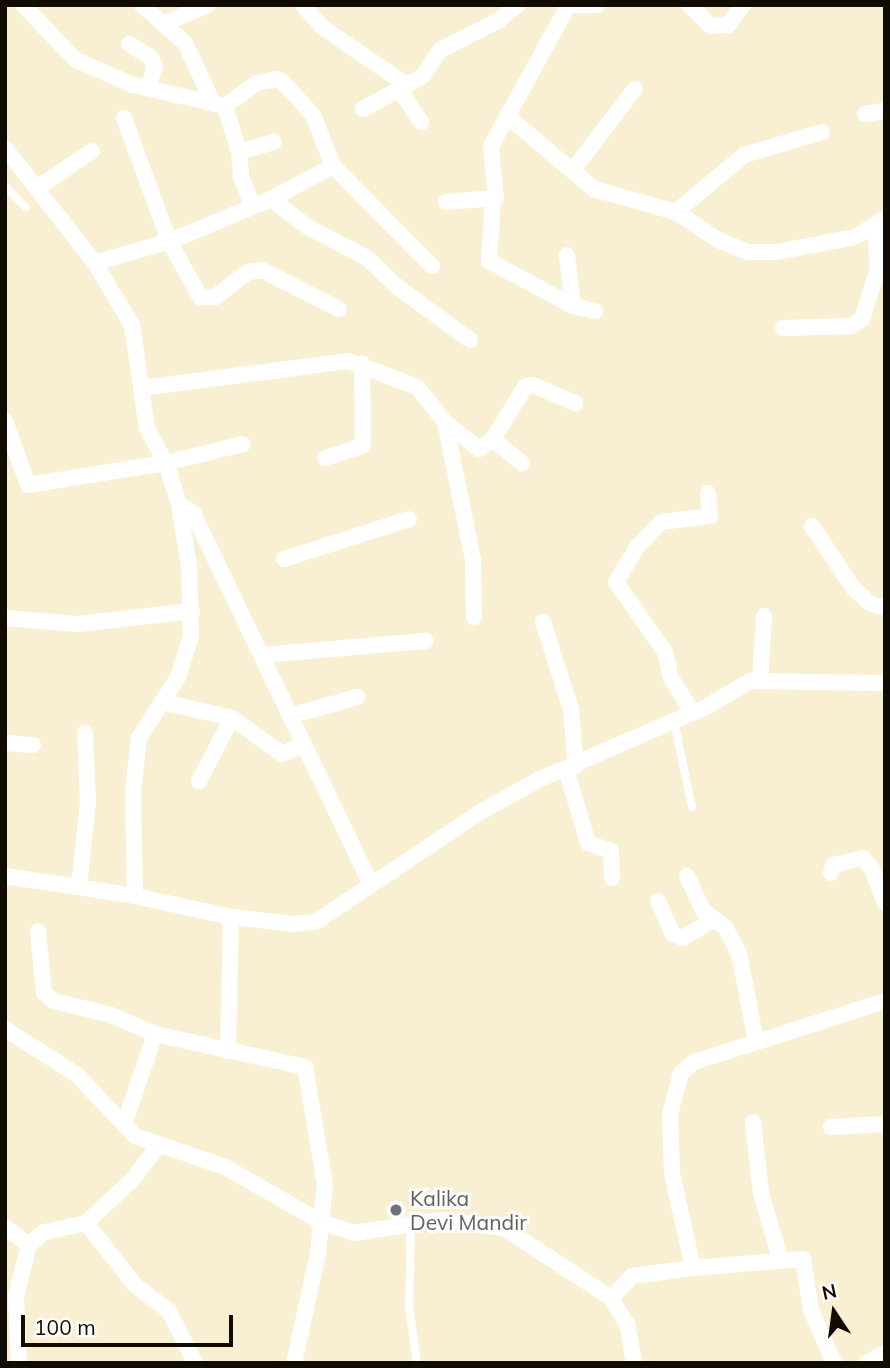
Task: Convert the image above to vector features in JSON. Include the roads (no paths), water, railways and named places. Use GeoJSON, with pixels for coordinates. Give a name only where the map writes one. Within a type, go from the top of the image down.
{"type":"FeatureCollection","features":[{"type":"Feature","properties":{"kind":"street"},"geometry":{"type":"LineString","coordinates":[[23,5],[76,60],[148,87],[219,105],[257,83],[277,79],[284,83],[313,115],[333,166],[432,266]]}},
{"type":"Feature","properties":{"kind":"street"},"geometry":{"type":"LineString","coordinates":[[142,5],[194,56],[239,152],[241,177],[253,206]]}},
{"type":"Feature","properties":{"kind":"street"},"geometry":{"type":"LineString","coordinates":[[163,24],[208,5]]}},
{"type":"Feature","properties":{"kind":"street"},"geometry":{"type":"LineString","coordinates":[[303,5],[322,27],[403,87],[421,121]]}},
{"type":"Feature","properties":{"kind":"street"},"geometry":{"type":"LineString","coordinates":[[363,109],[423,76],[440,50],[498,21],[517,5]]}},
{"type":"Feature","properties":{"kind":"street"},"geometry":{"type":"LineString","coordinates":[[595,311],[573,306],[489,261],[493,200],[491,146],[567,6],[597,5]]}},
{"type":"Feature","properties":{"kind":"street"},"geometry":{"type":"LineString","coordinates":[[688,5],[710,26],[728,25],[743,5]]}},
{"type":"Feature","properties":{"kind":"street"},"geometry":{"type":"LineString","coordinates":[[129,44],[151,58],[155,66],[148,87]]}},
{"type":"Feature","properties":{"kind":"street"},"geometry":{"type":"LineString","coordinates":[[573,170],[635,89]]}},
{"type":"Feature","properties":{"kind":"street"},"geometry":{"type":"LineString","coordinates":[[865,114],[885,111]]}},
{"type":"Feature","properties":{"kind":"street"},"geometry":{"type":"LineString","coordinates":[[508,116],[594,190],[676,212],[718,240],[748,252],[777,252],[855,237],[880,223]]}},
{"type":"Feature","properties":{"kind":"street"},"geometry":{"type":"LineString","coordinates":[[124,118],[169,241],[203,299],[215,298],[248,272],[262,270],[339,309]]}},
{"type":"Feature","properties":{"kind":"street"},"geometry":{"type":"LineString","coordinates":[[676,212],[744,155],[822,132]]}},
{"type":"Feature","properties":{"kind":"street"},"geometry":{"type":"LineString","coordinates":[[239,152],[274,142]]}},
{"type":"Feature","properties":{"kind":"street"},"geometry":{"type":"LineString","coordinates":[[5,148],[94,263],[132,325],[147,428],[166,463],[178,503],[192,611],[186,663],[139,738],[133,792],[135,896]]}},
{"type":"Feature","properties":{"kind":"street"},"geometry":{"type":"LineString","coordinates":[[37,188],[92,151]]}},
{"type":"Feature","properties":{"kind":"street"},"geometry":{"type":"LineString","coordinates":[[94,263],[169,241],[271,199],[333,166]]}},
{"type":"Feature","properties":{"kind":"street"},"geometry":{"type":"LineString","coordinates":[[271,199],[309,227],[367,258],[399,288],[470,340]]}},
{"type":"Feature","properties":{"kind":"street"},"geometry":{"type":"LineString","coordinates":[[446,202],[493,200]]}},
{"type":"Feature","properties":{"kind":"street"},"geometry":{"type":"LineString","coordinates":[[783,328],[851,326],[862,319],[878,269],[880,223]]}},
{"type":"Feature","properties":{"kind":"street"},"geometry":{"type":"LineString","coordinates":[[567,255],[573,306]]}},
{"type":"Feature","properties":{"kind":"street"},"geometry":{"type":"LineString","coordinates":[[141,387],[241,378],[279,367],[362,363],[417,387],[445,422],[474,447],[484,447],[493,439],[525,387],[533,385],[575,403]]}},
{"type":"Feature","properties":{"kind":"street"},"geometry":{"type":"LineString","coordinates":[[325,458],[363,446],[362,363]]}},
{"type":"Feature","properties":{"kind":"street"},"geometry":{"type":"LineString","coordinates":[[5,421],[28,485],[166,463],[243,444]]}},
{"type":"Feature","properties":{"kind":"street"},"geometry":{"type":"LineString","coordinates":[[445,422],[473,560],[474,617]]}},
{"type":"Feature","properties":{"kind":"street"},"geometry":{"type":"LineString","coordinates":[[493,439],[522,463]]}},
{"type":"Feature","properties":{"kind":"street"},"geometry":{"type":"LineString","coordinates":[[693,713],[671,678],[665,652],[616,582],[637,547],[661,522],[710,516],[708,493]]}},
{"type":"Feature","properties":{"kind":"street"},"geometry":{"type":"LineString","coordinates":[[178,503],[193,513],[371,885]]}},
{"type":"Feature","properties":{"kind":"street"},"geometry":{"type":"LineString","coordinates":[[284,559],[409,519]]}},
{"type":"Feature","properties":{"kind":"street"},"geometry":{"type":"LineString","coordinates":[[812,526],[853,588],[871,604],[885,608]]}},
{"type":"Feature","properties":{"kind":"street"},"geometry":{"type":"LineString","coordinates":[[5,618],[77,624],[192,611]]}},
{"type":"Feature","properties":{"kind":"street"},"geometry":{"type":"LineString","coordinates":[[760,681],[764,616]]}},
{"type":"Feature","properties":{"kind":"street"},"geometry":{"type":"LineString","coordinates":[[543,622],[571,710],[571,767],[588,843],[611,851],[612,878]]}},
{"type":"Feature","properties":{"kind":"street"},"geometry":{"type":"LineString","coordinates":[[262,655],[425,641]]}},
{"type":"Feature","properties":{"kind":"street"},"geometry":{"type":"LineString","coordinates":[[5,876],[135,896],[231,918],[294,925],[317,921],[482,811],[571,767],[693,713],[750,681],[885,683]]}},
{"type":"Feature","properties":{"kind":"street"},"geometry":{"type":"LineString","coordinates":[[290,716],[356,697]]}},
{"type":"Feature","properties":{"kind":"street"},"geometry":{"type":"LineString","coordinates":[[163,702],[232,718],[282,754],[304,744]]}},
{"type":"Feature","properties":{"kind":"street"},"geometry":{"type":"LineString","coordinates":[[199,781],[232,718]]}},
{"type":"Feature","properties":{"kind":"street"},"geometry":{"type":"LineString","coordinates":[[79,887],[88,802],[85,733]]}},
{"type":"Feature","properties":{"kind":"street"},"geometry":{"type":"LineString","coordinates":[[5,743],[33,745]]}},
{"type":"Feature","properties":{"kind":"street"},"geometry":{"type":"LineString","coordinates":[[831,873],[833,865],[863,858],[872,869],[885,902]]}},
{"type":"Feature","properties":{"kind":"street"},"geometry":{"type":"LineString","coordinates":[[687,876],[703,911],[725,926],[740,953],[756,1041]]}},
{"type":"Feature","properties":{"kind":"street"},"geometry":{"type":"LineString","coordinates":[[658,901],[673,934],[682,938],[713,920]]}},
{"type":"Feature","properties":{"kind":"street"},"geometry":{"type":"LineString","coordinates":[[228,1051],[231,918]]}},
{"type":"Feature","properties":{"kind":"street"},"geometry":{"type":"LineString","coordinates":[[38,931],[44,993],[54,1001],[111,1015],[155,1034],[305,1067],[325,1184],[321,1222],[294,1363]]}},
{"type":"Feature","properties":{"kind":"street"},"geometry":{"type":"LineString","coordinates":[[693,1268],[671,1173],[674,1088],[681,1073],[694,1062],[885,1001]]}},
{"type":"Feature","properties":{"kind":"street"},"geometry":{"type":"LineString","coordinates":[[5,1029],[76,1074],[135,1136],[225,1167],[321,1222],[354,1233],[453,1219],[504,1228],[611,1298],[627,1324],[634,1363]]}},
{"type":"Feature","properties":{"kind":"street"},"geometry":{"type":"LineString","coordinates":[[124,1125],[155,1034]]}},
{"type":"Feature","properties":{"kind":"street"},"geometry":{"type":"LineString","coordinates":[[753,1122],[761,1193],[780,1258]]}},
{"type":"Feature","properties":{"kind":"street"},"geometry":{"type":"LineString","coordinates":[[831,1127],[885,1124]]}},
{"type":"Feature","properties":{"kind":"street"},"geometry":{"type":"LineString","coordinates":[[19,1363],[16,1296],[29,1245],[44,1232],[86,1223],[134,1178],[158,1146]]}},
{"type":"Feature","properties":{"kind":"street"},"geometry":{"type":"LineString","coordinates":[[86,1223],[135,1285],[169,1311],[195,1363]]}},
{"type":"Feature","properties":{"kind":"street"},"geometry":{"type":"LineString","coordinates":[[5,1227],[29,1245]]}},
{"type":"Feature","properties":{"kind":"street"},"geometry":{"type":"LineString","coordinates":[[611,1298],[632,1276],[780,1258],[803,1259],[811,1310],[834,1363]]}},
{"type":"Feature","properties":{"kind":"street"},"geometry":{"type":"LineString","coordinates":[[866,1363],[885,1353]]}},
{"type":"Feature","properties":{"kind":"lane"},"geometry":{"type":"LineString","coordinates":[[5,186],[26,208]]}},
{"type":"Feature","properties":{"kind":"lane"},"geometry":{"type":"LineString","coordinates":[[674,722],[692,807]]}},
{"type":"Feature","properties":{"kind":"lane"},"geometry":{"type":"LineString","coordinates":[[411,1225],[409,1306],[417,1363]]}},
{"type":"Feature","properties":{"kind":"place","name":"Kalika Devi Mandir"},"geometry":{"type":"Point","coordinates":[396,1210]}}]}
